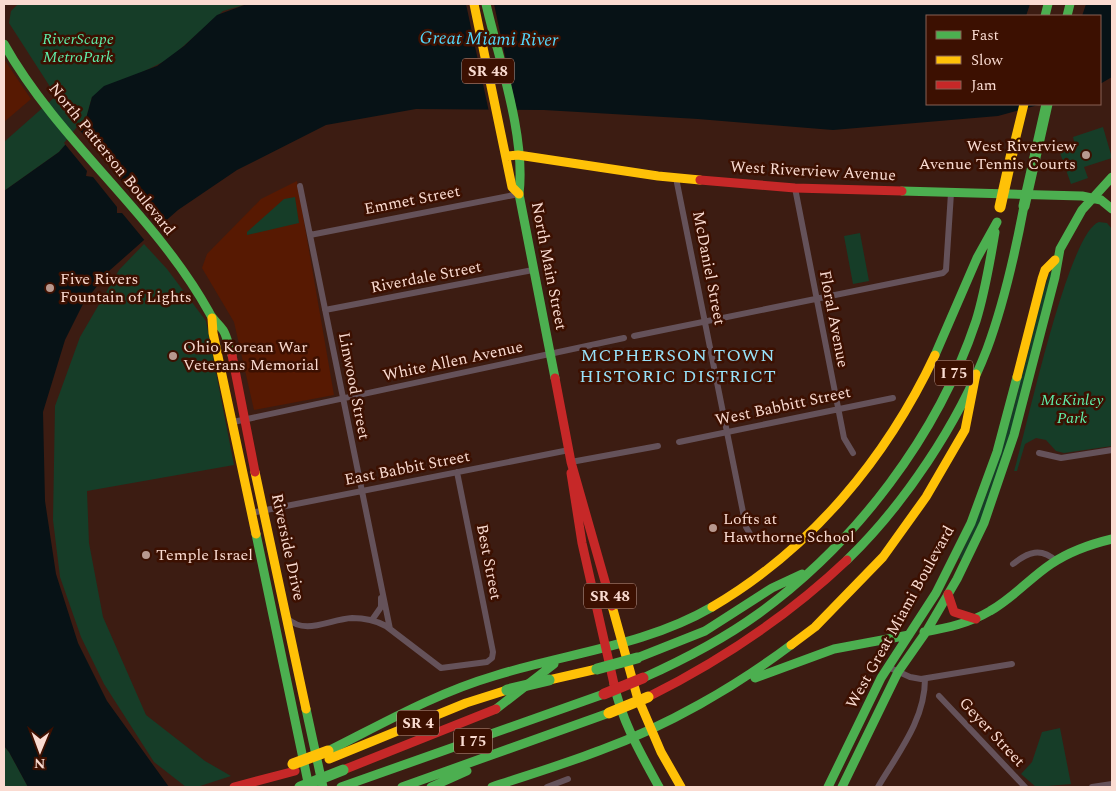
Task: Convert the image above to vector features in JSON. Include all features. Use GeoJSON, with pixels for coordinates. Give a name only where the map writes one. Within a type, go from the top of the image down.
{"type":"FeatureCollection","features":[{"type":"Feature","properties":{"kind":"main road","name":"North Main Street"},"geometry":{"type":"LineString","coordinates":[[474,4],[502,139],[512,156],[522,185],[519,194],[532,270],[571,462],[637,696],[651,729],[681,787]]}},
{"type":"Feature","properties":{"kind":"main road","name":"North Main Street"},"geometry":{"type":"LineString","coordinates":[[486,4],[516,138],[512,156]]}},
{"type":"Feature","properties":{"kind":"main road","name":"North Patterson Boulevard"},"geometry":{"type":"LineString","coordinates":[[4,44],[18,70],[181,268]]}},
{"type":"Feature","properties":{"kind":"main road","name":"I 75"},"geometry":{"type":"LineString","coordinates":[[341,787],[604,694],[643,678],[710,644],[738,627],[772,602],[807,572],[855,526],[908,457],[942,399],[975,322],[1024,105]]}},
{"type":"Feature","properties":{"kind":"main road","name":"I 75"},"geometry":{"type":"LineString","coordinates":[[402,787],[609,713],[648,697],[712,666],[761,634],[803,602],[839,570],[875,532],[906,494],[940,440],[976,374],[997,319],[1013,262],[1047,105]]}},
{"type":"Feature","properties":{"kind":"main road","name":"West Riverview Avenue"},"geometry":{"type":"LineString","coordinates":[[512,156],[676,178],[795,188],[1092,197]]}},
{"type":"Feature","properties":{"kind":"main road"},"geometry":{"type":"LineString","coordinates":[[1112,177],[1092,197],[1106,203],[1112,209]]}},
{"type":"Feature","properties":{"kind":"main road","name":"West Great Miami Boulevard"},"geometry":{"type":"LineString","coordinates":[[828,787],[888,666],[947,572],[978,507],[1004,429],[1042,278],[1055,260],[1070,230],[1092,197]]}},
{"type":"Feature","properties":{"kind":"main road"},"geometry":{"type":"LineString","coordinates":[[234,787],[329,755],[446,693],[494,676],[623,644],[693,618],[720,604],[772,567],[809,533],[860,478],[915,395],[952,320],[979,254],[997,222]]}},
{"type":"Feature","properties":{"kind":"main road","name":"West Great Miami Boulevard"},"geometry":{"type":"LineString","coordinates":[[842,787],[898,672],[926,632],[977,539],[1001,477],[1055,277],[1055,260]]}},
{"type":"Feature","properties":{"kind":"main road","name":"Riverside Drive"},"geometry":{"type":"LineString","coordinates":[[181,268],[197,289],[212,318],[224,331],[230,346],[263,511],[323,787]]}},
{"type":"Feature","properties":{"kind":"main road","name":"Riverside Drive"},"geometry":{"type":"LineString","coordinates":[[212,318],[309,787]]}},
{"type":"Feature","properties":{"kind":"main road"},"geometry":{"type":"LineString","coordinates":[[492,787],[632,738],[651,729],[734,684],[774,659],[815,627],[849,594],[888,551],[935,482],[965,430],[976,374]]}},
{"type":"Feature","properties":{"kind":"main road","name":"North Main Street"},"geometry":{"type":"LineString","coordinates":[[571,462],[572,489],[577,516],[618,703],[632,738],[659,787]]}},
{"type":"Feature","properties":{"kind":"main road"},"geometry":{"type":"LineString","coordinates":[[734,684],[834,650],[926,632],[976,619],[1009,600],[1056,561],[1072,551],[1112,539]]}},
{"type":"Feature","properties":{"kind":"main road","name":"SR 4"},"geometry":{"type":"LineString","coordinates":[[329,755],[466,703],[507,690],[638,658],[705,630],[744,608],[785,579],[807,572]]}},
{"type":"Feature","properties":{"kind":"main road"},"geometry":{"type":"LineString","coordinates":[[948,594],[954,612],[976,619]]}},
{"type":"Feature","properties":{"kind":"main road"},"geometry":{"type":"LineString","coordinates":[[300,787],[493,711],[548,666],[563,659]]}},
{"type":"Feature","properties":{"kind":"main road"},"geometry":{"type":"LineString","coordinates":[[431,787],[464,774],[486,758]]}},
{"type":"Feature","properties":{"kind":"street","name":"McDaniel Street"},"geometry":{"type":"LineString","coordinates":[[676,178],[746,527],[753,539]]}},
{"type":"Feature","properties":{"kind":"street","name":"Linwood Street"},"geometry":{"type":"LineString","coordinates":[[300,186],[390,629]]}},
{"type":"Feature","properties":{"kind":"street","name":"Floral Avenue"},"geometry":{"type":"LineString","coordinates":[[795,188],[844,438],[853,452]]}},
{"type":"Feature","properties":{"kind":"street"},"geometry":{"type":"LineString","coordinates":[[634,336],[940,274],[946,270],[951,193]]}},
{"type":"Feature","properties":{"kind":"street","name":"Emmet Street"},"geometry":{"type":"LineString","coordinates":[[310,235],[519,194]]}},
{"type":"Feature","properties":{"kind":"street","name":"Riverdale Street"},"geometry":{"type":"LineString","coordinates":[[325,310],[532,270]]}},
{"type":"Feature","properties":{"kind":"street","name":"White Allen Avenue"},"geometry":{"type":"LineString","coordinates":[[233,422],[624,338]]}},
{"type":"Feature","properties":{"kind":"street","name":"West Babbitt Street"},"geometry":{"type":"LineString","coordinates":[[679,442],[893,398]]}},
{"type":"Feature","properties":{"kind":"street"},"geometry":{"type":"LineString","coordinates":[[571,462],[658,446]]}},
{"type":"Feature","properties":{"kind":"street","name":"East Babbit Street"},"geometry":{"type":"LineString","coordinates":[[251,512],[569,450]]}},
{"type":"Feature","properties":{"kind":"street"},"geometry":{"type":"LineString","coordinates":[[1039,453],[1061,458],[1112,450]]}},
{"type":"Feature","properties":{"kind":"street","name":"Best Street"},"geometry":{"type":"LineString","coordinates":[[390,629],[441,668],[487,662],[492,658],[493,652],[457,472]]}},
{"type":"Feature","properties":{"kind":"street"},"geometry":{"type":"LineString","coordinates":[[1013,564],[1028,554],[1040,552],[1050,555],[1056,561]]}},
{"type":"Feature","properties":{"kind":"street","name":"Linwood Street"},"geometry":{"type":"LineString","coordinates":[[372,620],[381,607],[381,592]]}},
{"type":"Feature","properties":{"kind":"street"},"geometry":{"type":"LineString","coordinates":[[287,618],[292,623],[302,626],[353,618],[372,620],[390,629]]}},
{"type":"Feature","properties":{"kind":"street"},"geometry":{"type":"LineString","coordinates":[[888,666],[910,677],[925,679],[1012,664]]}},
{"type":"Feature","properties":{"kind":"street"},"geometry":{"type":"LineString","coordinates":[[878,787],[920,712],[924,698],[925,679]]}},
{"type":"Feature","properties":{"kind":"street","name":"Geyer Street"},"geometry":{"type":"LineString","coordinates":[[939,696],[1025,787]]}},
{"type":"Feature","properties":{"kind":"street"},"geometry":{"type":"LineString","coordinates":[[547,787],[568,780]]}},
{"type":"Feature","properties":{"kind":"street"},"geometry":{"type":"LineString","coordinates":[[1092,787],[1112,784]]}},
{"type":"Feature","properties":{"kind":"shaded area"},"geometry":{"type":"Polygon","coordinates":[[[4,59],[31,99],[4,122],[4,59]]]}},
{"type":"Feature","properties":{"kind":"shaded area"},"geometry":{"type":"Polygon","coordinates":[[[297,181],[334,395],[254,410],[234,322],[202,268],[207,254],[261,199],[297,181]]]}},
{"type":"Feature","properties":{"kind":"green space","name":"RiverScape MetroPark"},"geometry":{"type":"Polygon","coordinates":[[[18,4],[247,4],[223,11],[169,59],[92,97],[85,122],[59,152],[4,191],[4,142],[56,96],[9,23],[11,11],[18,4]]]}},
{"type":"Feature","properties":{"kind":"green space","name":"West Riverview Avenue Tennis Courts"},"geometry":{"type":"Polygon","coordinates":[[[1103,127],[1112,158],[1084,167],[1088,178],[1071,184],[1059,150],[1075,145],[1073,137],[1103,127]]]}},
{"type":"Feature","properties":{"kind":"green space"},"geometry":{"type":"Polygon","coordinates":[[[295,197],[299,223],[247,235],[247,232],[284,199],[295,197]]]}},
{"type":"Feature","properties":{"kind":"green space","name":"McKinley Park"},"geometry":{"type":"Polygon","coordinates":[[[1099,222],[1107,223],[1112,229],[1112,446],[1064,453],[1056,451],[1046,440],[1036,438],[1025,444],[1017,471],[1014,471],[1049,336],[1062,295],[1074,260],[1087,234],[1099,222]]]}},
{"type":"Feature","properties":{"kind":"green space"},"geometry":{"type":"Polygon","coordinates":[[[860,233],[869,281],[853,284],[844,236],[860,233]]]}},
{"type":"Feature","properties":{"kind":"green space"},"geometry":{"type":"Polygon","coordinates":[[[144,244],[167,269],[206,321],[234,465],[87,491],[89,543],[103,617],[146,715],[205,761],[231,776],[197,787],[186,787],[154,762],[104,684],[81,637],[60,577],[53,520],[55,406],[80,337],[119,270],[144,244]]]}},
{"type":"Feature","properties":{"kind":"green space"},"geometry":{"type":"Polygon","coordinates":[[[1050,272],[1052,274],[1012,429],[984,513],[961,560],[959,558],[987,494],[998,461],[1050,272]]]}},
{"type":"Feature","properties":{"kind":"green space"},"geometry":{"type":"Polygon","coordinates":[[[1060,728],[1071,784],[1036,787],[1021,774],[1032,762],[1042,732],[1060,728]]]}},
{"type":"Feature","properties":{"kind":"green space"},"geometry":{"type":"Polygon","coordinates":[[[4,746],[9,752],[28,787],[4,787],[4,746]]]}},
{"type":"Feature","properties":{"kind":"water","name":"Great Miami River"},"geometry":{"type":"Polygon","coordinates":[[[247,4],[1112,4],[1112,77],[1101,83],[1101,15],[926,15],[926,105],[1038,105],[998,116],[833,130],[698,119],[544,110],[416,109],[326,125],[237,170],[178,210],[109,271],[83,304],[65,340],[43,412],[45,501],[56,574],[78,643],[107,701],[169,787],[28,787],[4,746],[4,191],[59,152],[85,122],[92,97],[104,86],[157,66],[184,46],[217,15],[247,4]]]}},
{"type":"Feature","properties":{"kind":"pier"},"geometry":{"type":"Polygon","coordinates":[[[466,4],[494,4],[517,112],[489,112],[466,4]]]}},
{"type":"Feature","properties":{"kind":"pier"},"geometry":{"type":"Polygon","coordinates":[[[1030,4],[1086,4],[1082,15],[1026,15],[1030,4]]]}},
{"type":"Feature","properties":{"kind":"pier"},"geometry":{"type":"Polygon","coordinates":[[[77,127],[103,158],[108,159],[108,164],[132,194],[138,195],[138,200],[161,228],[146,242],[122,213],[117,213],[117,207],[93,177],[86,176],[87,171],[64,143],[77,127]]]}},
{"type":"Feature","properties":{"kind":"traffic: fast"},"geometry":{"type":"LineString","coordinates":[[486,4],[515,124],[519,148],[519,194],[555,378]]}},
{"type":"Feature","properties":{"kind":"traffic: fast"},"geometry":{"type":"LineString","coordinates":[[1045,15],[1048,4]]}},
{"type":"Feature","properties":{"kind":"traffic: fast"},"geometry":{"type":"LineString","coordinates":[[1067,15],[1070,4]]}},
{"type":"Feature","properties":{"kind":"traffic: fast"},"geometry":{"type":"LineString","coordinates":[[4,44],[26,80],[52,113],[162,242],[187,276],[212,317],[223,330],[232,355]]}},
{"type":"Feature","properties":{"kind":"traffic: fast"},"geometry":{"type":"LineString","coordinates":[[1024,206],[1047,105]]}},
{"type":"Feature","properties":{"kind":"traffic: fast"},"geometry":{"type":"LineString","coordinates":[[842,787],[898,672],[926,632],[957,579],[984,523],[1014,435],[1055,277],[1060,249],[1082,210],[1112,177]]}},
{"type":"Feature","properties":{"kind":"traffic: fast"},"geometry":{"type":"LineString","coordinates":[[902,191],[1082,196],[1101,200],[1112,209]]}},
{"type":"Feature","properties":{"kind":"traffic: fast"},"geometry":{"type":"LineString","coordinates":[[847,560],[909,489],[928,462],[961,406],[987,349],[999,314],[1024,206]]}},
{"type":"Feature","properties":{"kind":"traffic: fast"},"geometry":{"type":"LineString","coordinates":[[935,355],[977,258],[997,222]]}},
{"type":"Feature","properties":{"kind":"traffic: fast"},"geometry":{"type":"LineString","coordinates":[[643,678],[716,641],[758,614],[794,586],[828,554],[890,484],[940,405],[960,363],[979,310],[995,232]]}},
{"type":"Feature","properties":{"kind":"traffic: fast"},"geometry":{"type":"LineString","coordinates":[[828,787],[881,678],[936,593],[971,523],[997,452],[1017,377]]}},
{"type":"Feature","properties":{"kind":"traffic: fast"},"geometry":{"type":"LineString","coordinates":[[256,534],[309,787]]}},
{"type":"Feature","properties":{"kind":"traffic: fast"},"geometry":{"type":"LineString","coordinates":[[924,632],[974,619],[998,606],[1058,559],[1081,548],[1112,539]]}},
{"type":"Feature","properties":{"kind":"traffic: fast"},"geometry":{"type":"LineString","coordinates":[[637,658],[705,631],[772,588],[802,574]]}},
{"type":"Feature","properties":{"kind":"traffic: fast"},"geometry":{"type":"LineString","coordinates":[[328,751],[410,710],[472,683],[522,668],[633,640],[660,631],[712,607]]}},
{"type":"Feature","properties":{"kind":"traffic: fast"},"geometry":{"type":"LineString","coordinates":[[755,678],[834,649],[909,635]]}},
{"type":"Feature","properties":{"kind":"traffic: fast"},"geometry":{"type":"LineString","coordinates":[[492,787],[560,765],[651,729],[724,690],[791,645]]}},
{"type":"Feature","properties":{"kind":"traffic: fast"},"geometry":{"type":"LineString","coordinates":[[597,669],[637,658]]}},
{"type":"Feature","properties":{"kind":"traffic: fast"},"geometry":{"type":"LineString","coordinates":[[496,709],[554,664]]}},
{"type":"Feature","properties":{"kind":"traffic: fast"},"geometry":{"type":"LineString","coordinates":[[507,690],[549,680]]}},
{"type":"Feature","properties":{"kind":"traffic: fast"},"geometry":{"type":"LineString","coordinates":[[614,684],[627,725],[659,787]]}},
{"type":"Feature","properties":{"kind":"traffic: fast"},"geometry":{"type":"LineString","coordinates":[[341,787],[604,694]]}},
{"type":"Feature","properties":{"kind":"traffic: fast"},"geometry":{"type":"LineString","coordinates":[[306,709],[323,787]]}},
{"type":"Feature","properties":{"kind":"traffic: fast"},"geometry":{"type":"LineString","coordinates":[[402,787],[609,713]]}},
{"type":"Feature","properties":{"kind":"traffic: fast"},"geometry":{"type":"LineString","coordinates":[[300,787],[343,770]]}},
{"type":"Feature","properties":{"kind":"traffic: fast"},"geometry":{"type":"LineString","coordinates":[[431,787],[467,771]]}},
{"type":"Feature","properties":{"kind":"traffic: slow"},"geometry":{"type":"LineString","coordinates":[[474,4],[512,187],[519,194]]}},
{"type":"Feature","properties":{"kind":"traffic: slow"},"geometry":{"type":"LineString","coordinates":[[1012,153],[1024,105]]}},
{"type":"Feature","properties":{"kind":"traffic: slow"},"geometry":{"type":"LineString","coordinates":[[1000,207],[1012,153]]}},
{"type":"Feature","properties":{"kind":"traffic: slow"},"geometry":{"type":"LineString","coordinates":[[507,156],[518,155],[658,176],[700,180]]}},
{"type":"Feature","properties":{"kind":"traffic: slow"},"geometry":{"type":"LineString","coordinates":[[1017,377],[1042,279],[1045,270],[1055,260]]}},
{"type":"Feature","properties":{"kind":"traffic: slow"},"geometry":{"type":"LineString","coordinates":[[212,318],[213,333],[256,534]]}},
{"type":"Feature","properties":{"kind":"traffic: slow"},"geometry":{"type":"LineString","coordinates":[[712,607],[748,584],[782,558],[842,498],[869,465],[893,430],[935,355]]}},
{"type":"Feature","properties":{"kind":"traffic: slow"},"geometry":{"type":"LineString","coordinates":[[791,645],[815,627],[883,557],[926,497],[965,430],[976,374]]}},
{"type":"Feature","properties":{"kind":"traffic: slow"},"geometry":{"type":"LineString","coordinates":[[255,472],[306,709]]}},
{"type":"Feature","properties":{"kind":"traffic: slow"},"geometry":{"type":"LineString","coordinates":[[612,606],[637,696],[661,752],[681,787]]}},
{"type":"Feature","properties":{"kind":"traffic: slow"},"geometry":{"type":"LineString","coordinates":[[549,680],[597,669]]}},
{"type":"Feature","properties":{"kind":"traffic: slow"},"geometry":{"type":"LineString","coordinates":[[329,759],[466,703],[507,690]]}},
{"type":"Feature","properties":{"kind":"traffic: slow"},"geometry":{"type":"LineString","coordinates":[[609,713],[648,697]]}},
{"type":"Feature","properties":{"kind":"traffic: slow"},"geometry":{"type":"LineString","coordinates":[[293,764],[328,751]]}},
{"type":"Feature","properties":{"kind":"traffic: jam"},"geometry":{"type":"LineString","coordinates":[[700,180],[795,188],[902,191]]}},
{"type":"Feature","properties":{"kind":"traffic: jam"},"geometry":{"type":"LineString","coordinates":[[232,355],[255,472]]}},
{"type":"Feature","properties":{"kind":"traffic: jam"},"geometry":{"type":"LineString","coordinates":[[555,378],[571,462],[612,606]]}},
{"type":"Feature","properties":{"kind":"traffic: jam"},"geometry":{"type":"LineString","coordinates":[[571,473],[582,543],[614,684]]}},
{"type":"Feature","properties":{"kind":"traffic: jam"},"geometry":{"type":"LineString","coordinates":[[648,697],[702,668],[753,636],[801,600],[847,560]]}},
{"type":"Feature","properties":{"kind":"traffic: jam"},"geometry":{"type":"LineString","coordinates":[[948,594],[954,612],[976,619]]}},
{"type":"Feature","properties":{"kind":"traffic: jam"},"geometry":{"type":"LineString","coordinates":[[604,694],[643,678]]}},
{"type":"Feature","properties":{"kind":"traffic: jam"},"geometry":{"type":"LineString","coordinates":[[343,770],[496,709]]}},
{"type":"Feature","properties":{"kind":"traffic: jam"},"geometry":{"type":"LineString","coordinates":[[234,787],[295,771]]}},
{"type":"Feature","properties":{"kind":"place","name":"West Riverview Avenue Tennis Courts"},"geometry":{"type":"Point","coordinates":[1086,155]}},
{"type":"Feature","properties":{"kind":"place","name":"Five Rivers Fountain of Lights"},"geometry":{"type":"Point","coordinates":[50,288]}},
{"type":"Feature","properties":{"kind":"place","name":"Ohio Korean War Veterans Memorial"},"geometry":{"type":"Point","coordinates":[173,356]}},
{"type":"Feature","properties":{"kind":"place","name":"Lofts at Hawthorne School"},"geometry":{"type":"Point","coordinates":[713,528]}},
{"type":"Feature","properties":{"kind":"place","name":"Temple Israel"},"geometry":{"type":"Point","coordinates":[146,555]}},
{"type":"Feature","properties":{"kind":"district","name":"MCPHERSON TOWN HISTORIC DISTRICT"},"geometry":{"type":"Point","coordinates":[678,365]}}]}
